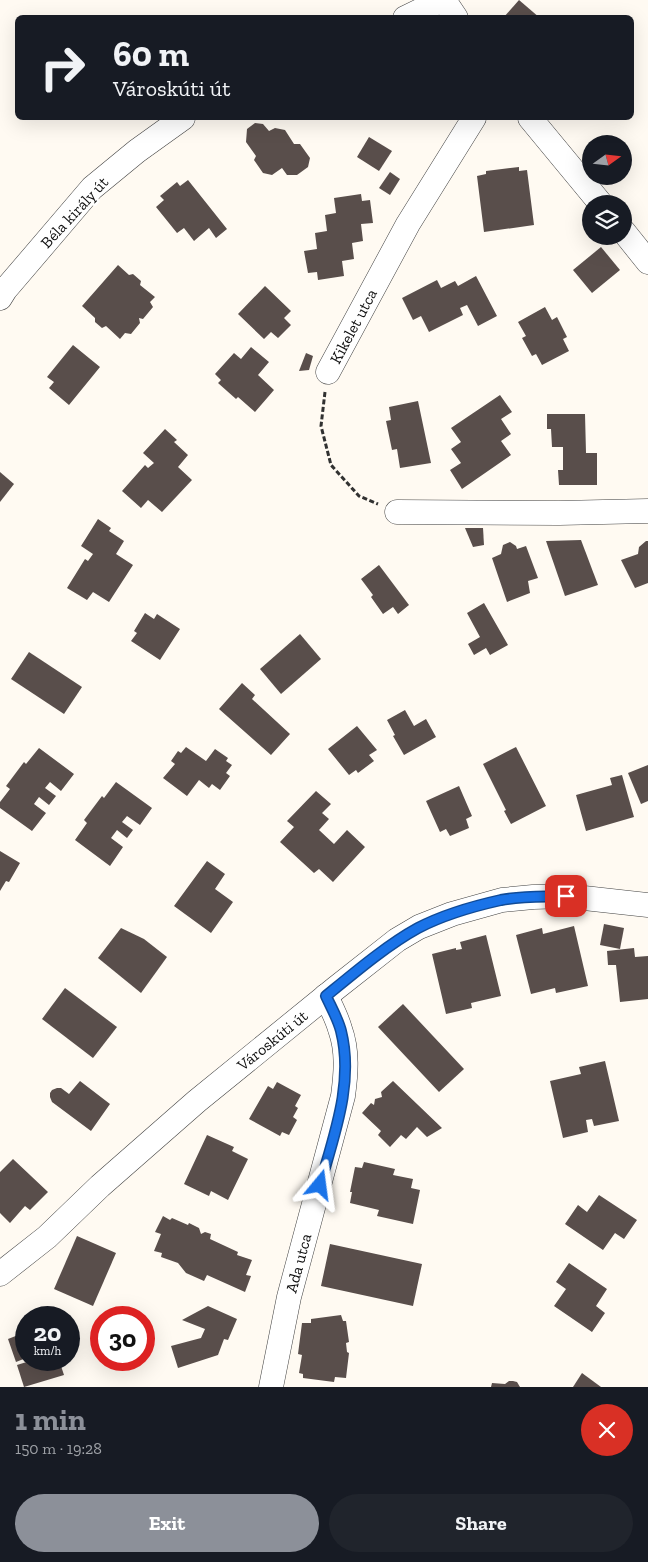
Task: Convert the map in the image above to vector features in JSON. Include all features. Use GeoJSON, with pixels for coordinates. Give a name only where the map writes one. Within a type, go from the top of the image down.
{"type":"FeatureCollection","features":[{"type":"Feature","properties":{"kind":"street"},"geometry":{"type":"LineString","coordinates":[[411,15],[443,0],[454,15]]}},
{"type":"Feature","properties":{"kind":"street","name":"Béla király út"},"geometry":{"type":"LineString","coordinates":[[0,298],[92,188],[137,151],[180,120]]}},
{"type":"Feature","properties":{"kind":"street","name":"Kikelet utca"},"geometry":{"type":"LineString","coordinates":[[328,372],[408,224],[473,120]]}},
{"type":"Feature","properties":{"kind":"street"},"geometry":{"type":"LineString","coordinates":[[532,120],[594,195]]}},
{"type":"Feature","properties":{"kind":"street"},"geometry":{"type":"LineString","coordinates":[[632,242],[648,262]]}},
{"type":"Feature","properties":{"kind":"street"},"geometry":{"type":"LineString","coordinates":[[397,512],[559,513],[648,511]]}},
{"type":"Feature","properties":{"kind":"street","name":"Városkúti út"},"geometry":{"type":"LineString","coordinates":[[0,1274],[47,1237],[100,1186],[197,1101],[397,940],[420,927],[452,914],[502,900],[566,896],[648,904]]}},
{"type":"Feature","properties":{"kind":"street","name":"Ada utca"},"geometry":{"type":"LineString","coordinates":[[270,1387],[289,1296],[343,1096],[346,1065],[345,1051],[341,1030],[326,996]]}},
{"type":"Feature","properties":{"kind":"path","name":"Kikelet utca"},"geometry":{"type":"LineString","coordinates":[[328,372],[321,426],[331,465],[359,496],[397,512]]}},
{"type":"Feature","properties":{"kind":"building"},"geometry":{"type":"Polygon","coordinates":[[[519,0],[536,15],[506,15],[519,0]]]}},
{"type":"Feature","properties":{"kind":"building"},"geometry":{"type":"Polygon","coordinates":[[[255,123],[263,124],[269,131],[275,128],[285,130],[294,144],[300,144],[310,158],[308,167],[297,175],[287,175],[282,168],[272,175],[263,173],[254,160],[256,156],[246,142],[247,129],[255,123]]]}},
{"type":"Feature","properties":{"kind":"building"},"geometry":{"type":"Polygon","coordinates":[[[369,137],[392,151],[379,171],[357,157],[369,137]]]}},
{"type":"Feature","properties":{"kind":"building"},"geometry":{"type":"Polygon","coordinates":[[[519,167],[519,171],[527,170],[534,225],[484,232],[477,176],[486,174],[486,171],[519,167]]]}},
{"type":"Feature","properties":{"kind":"building"},"geometry":{"type":"Polygon","coordinates":[[[390,172],[400,179],[390,195],[379,188],[390,172]]]}},
{"type":"Feature","properties":{"kind":"building"},"geometry":{"type":"Polygon","coordinates":[[[188,180],[227,229],[216,238],[209,228],[194,241],[184,228],[177,233],[156,207],[164,200],[160,196],[177,182],[180,186],[188,180]]]}},
{"type":"Feature","properties":{"kind":"building"},"geometry":{"type":"Polygon","coordinates":[[[361,194],[362,201],[370,200],[373,223],[361,224],[363,241],[352,243],[354,259],[342,261],[344,276],[318,280],[317,272],[308,273],[304,251],[317,249],[315,233],[327,231],[325,215],[336,213],[334,198],[361,194]]]}},
{"type":"Feature","properties":{"kind":"building"},"geometry":{"type":"Polygon","coordinates":[[[601,247],[620,270],[592,293],[573,270],[601,247]]]}},
{"type":"Feature","properties":{"kind":"building"},"geometry":{"type":"Polygon","coordinates":[[[118,265],[129,275],[133,274],[141,281],[140,285],[155,297],[150,302],[153,307],[143,319],[139,318],[140,323],[131,334],[125,333],[120,339],[106,326],[102,328],[95,322],[95,318],[82,306],[118,265]]]}},
{"type":"Feature","properties":{"kind":"building"},"geometry":{"type":"Polygon","coordinates":[[[476,276],[497,316],[478,326],[467,305],[460,308],[463,315],[429,332],[421,316],[413,320],[402,298],[437,280],[441,288],[455,281],[458,286],[476,276]]]}},
{"type":"Feature","properties":{"kind":"building"},"geometry":{"type":"Polygon","coordinates":[[[265,286],[291,311],[284,318],[291,325],[278,338],[271,332],[264,339],[238,314],[265,286]]]}},
{"type":"Feature","properties":{"kind":"building"},"geometry":{"type":"Polygon","coordinates":[[[545,307],[552,320],[557,317],[567,337],[563,339],[569,351],[542,365],[536,354],[532,356],[522,338],[526,336],[518,322],[545,307]]]}},
{"type":"Feature","properties":{"kind":"building"},"geometry":{"type":"Polygon","coordinates":[[[73,345],[100,367],[69,405],[49,388],[54,382],[47,377],[73,345]]]}},
{"type":"Feature","properties":{"kind":"building"},"geometry":{"type":"Polygon","coordinates":[[[251,347],[269,362],[258,375],[274,390],[255,412],[218,383],[221,380],[215,374],[234,353],[241,359],[251,347]]]}},
{"type":"Feature","properties":{"kind":"building"},"geometry":{"type":"Polygon","coordinates":[[[306,353],[313,356],[309,370],[299,371],[306,353]]]}},
{"type":"Feature","properties":{"kind":"building"},"geometry":{"type":"Polygon","coordinates":[[[500,395],[512,412],[501,419],[511,434],[501,441],[511,455],[462,489],[450,470],[461,463],[451,449],[461,442],[451,428],[500,395]]]}},
{"type":"Feature","properties":{"kind":"building"},"geometry":{"type":"Polygon","coordinates":[[[418,401],[431,463],[400,468],[397,449],[392,450],[386,421],[391,420],[389,407],[418,401]]]}},
{"type":"Feature","properties":{"kind":"building"},"geometry":{"type":"Polygon","coordinates":[[[547,414],[585,414],[586,453],[597,453],[597,485],[559,485],[558,470],[563,470],[563,447],[552,447],[551,429],[547,429],[547,414]]]}},
{"type":"Feature","properties":{"kind":"building"},"geometry":{"type":"Polygon","coordinates":[[[165,429],[177,440],[174,442],[188,455],[178,467],[192,480],[162,512],[148,500],[141,508],[122,491],[145,465],[148,468],[154,463],[143,453],[165,429]]]}},
{"type":"Feature","properties":{"kind":"building"},"geometry":{"type":"Polygon","coordinates":[[[0,472],[14,484],[0,502],[0,472]]]}},
{"type":"Feature","properties":{"kind":"building"},"geometry":{"type":"Polygon","coordinates":[[[98,519],[111,528],[109,531],[124,541],[116,554],[133,565],[109,602],[93,592],[87,600],[67,588],[85,559],[88,561],[93,554],[81,546],[98,519]]]}},
{"type":"Feature","properties":{"kind":"building"},"geometry":{"type":"Polygon","coordinates":[[[465,528],[483,528],[484,545],[473,547],[465,528]]]}},
{"type":"Feature","properties":{"kind":"building"},"geometry":{"type":"Polygon","coordinates":[[[581,540],[598,585],[565,596],[546,541],[581,540]]]}},
{"type":"Feature","properties":{"kind":"building"},"geometry":{"type":"Polygon","coordinates":[[[648,541],[648,583],[635,588],[621,560],[638,554],[639,547],[648,541]]]}},
{"type":"Feature","properties":{"kind":"building"},"geometry":{"type":"Polygon","coordinates":[[[510,542],[517,549],[526,546],[538,578],[528,581],[530,593],[507,602],[492,558],[501,554],[503,545],[510,542]]]}},
{"type":"Feature","properties":{"kind":"building"},"geometry":{"type":"Polygon","coordinates":[[[379,565],[409,605],[398,614],[393,607],[383,614],[371,597],[373,595],[361,579],[379,565]]]}},
{"type":"Feature","properties":{"kind":"building"},"geometry":{"type":"Polygon","coordinates":[[[484,603],[508,645],[490,655],[486,648],[474,655],[468,644],[480,637],[467,613],[484,603]]]}},
{"type":"Feature","properties":{"kind":"building"},"geometry":{"type":"Polygon","coordinates":[[[145,613],[154,619],[157,614],[180,629],[160,660],[131,641],[137,633],[134,631],[145,613]]]}},
{"type":"Feature","properties":{"kind":"building"},"geometry":{"type":"Polygon","coordinates":[[[300,634],[321,659],[281,694],[260,669],[300,634]]]}},
{"type":"Feature","properties":{"kind":"building"},"geometry":{"type":"Polygon","coordinates":[[[29,652],[82,687],[64,714],[11,679],[29,652]]]}},
{"type":"Feature","properties":{"kind":"building"},"geometry":{"type":"Polygon","coordinates":[[[242,683],[255,695],[252,699],[290,734],[271,755],[219,709],[242,683]]]}},
{"type":"Feature","properties":{"kind":"building"},"geometry":{"type":"Polygon","coordinates":[[[405,710],[414,726],[426,719],[436,737],[404,755],[393,736],[395,735],[387,720],[405,710]]]}},
{"type":"Feature","properties":{"kind":"building"},"geometry":{"type":"Polygon","coordinates":[[[357,726],[377,750],[369,755],[374,761],[358,773],[356,770],[349,775],[328,749],[357,726]]]}},
{"type":"Feature","properties":{"kind":"building"},"geometry":{"type":"Polygon","coordinates":[[[186,747],[206,761],[215,749],[228,758],[226,761],[232,765],[226,773],[230,776],[220,790],[212,784],[209,788],[199,780],[187,796],[163,778],[175,764],[171,761],[178,751],[181,753],[186,747]]]}},
{"type":"Feature","properties":{"kind":"building"},"geometry":{"type":"Polygon","coordinates":[[[516,747],[546,806],[511,824],[483,764],[516,747]]]}},
{"type":"Feature","properties":{"kind":"building"},"geometry":{"type":"Polygon","coordinates":[[[39,748],[74,774],[61,791],[50,782],[45,788],[56,796],[49,805],[39,797],[34,804],[46,813],[32,831],[0,808],[0,802],[10,789],[6,786],[24,762],[26,764],[39,748]]]}},
{"type":"Feature","properties":{"kind":"building"},"geometry":{"type":"Polygon","coordinates":[[[648,765],[648,801],[641,804],[628,773],[648,765]]]}},
{"type":"Feature","properties":{"kind":"building"},"geometry":{"type":"Polygon","coordinates":[[[622,775],[634,817],[586,831],[576,795],[612,785],[610,778],[622,775]]]}},
{"type":"Feature","properties":{"kind":"building"},"geometry":{"type":"Polygon","coordinates":[[[116,782],[152,808],[140,825],[127,816],[122,822],[133,830],[127,838],[117,830],[111,838],[123,847],[110,866],[75,840],[87,823],[84,820],[102,796],[104,798],[116,782]]]}},
{"type":"Feature","properties":{"kind":"building"},"geometry":{"type":"Polygon","coordinates":[[[459,786],[472,816],[466,819],[469,828],[450,836],[446,829],[440,832],[426,801],[459,786]]]}},
{"type":"Feature","properties":{"kind":"building"},"geometry":{"type":"Polygon","coordinates":[[[316,791],[331,804],[322,813],[329,819],[319,830],[334,844],[347,830],[365,847],[333,882],[319,869],[314,873],[280,842],[294,827],[287,821],[316,791]]]}},
{"type":"Feature","properties":{"kind":"building"},"geometry":{"type":"Polygon","coordinates":[[[0,851],[20,863],[9,882],[6,881],[0,891],[0,851]]]}},
{"type":"Feature","properties":{"kind":"building"},"geometry":{"type":"Polygon","coordinates":[[[207,861],[225,874],[215,889],[233,902],[211,933],[174,906],[207,861]]]}},
{"type":"Feature","properties":{"kind":"building"},"geometry":{"type":"Polygon","coordinates":[[[604,924],[624,928],[620,949],[600,945],[604,924]]]}},
{"type":"Feature","properties":{"kind":"building"},"geometry":{"type":"Polygon","coordinates":[[[574,926],[588,986],[556,993],[555,988],[531,994],[516,935],[542,928],[543,934],[574,926]]]}},
{"type":"Feature","properties":{"kind":"building"},"geometry":{"type":"Polygon","coordinates":[[[121,928],[144,939],[167,957],[141,993],[98,958],[121,928]]]}},
{"type":"Feature","properties":{"kind":"building"},"geometry":{"type":"Polygon","coordinates":[[[486,935],[501,996],[471,1003],[472,1008],[446,1014],[432,954],[456,948],[456,950],[462,949],[460,942],[486,935]]]}},
{"type":"Feature","properties":{"kind":"building"},"geometry":{"type":"Polygon","coordinates":[[[634,948],[635,957],[648,956],[648,999],[620,1002],[616,965],[608,965],[607,951],[634,948]]]}},
{"type":"Feature","properties":{"kind":"building"},"geometry":{"type":"Polygon","coordinates":[[[65,988],[117,1027],[93,1058],[42,1019],[65,988]]]}},
{"type":"Feature","properties":{"kind":"building"},"geometry":{"type":"Polygon","coordinates":[[[403,1004],[464,1069],[439,1092],[378,1027],[403,1004]]]}},
{"type":"Feature","properties":{"kind":"building"},"geometry":{"type":"Polygon","coordinates":[[[605,1061],[619,1121],[594,1126],[592,1119],[586,1120],[588,1132],[563,1138],[550,1081],[581,1074],[579,1067],[605,1061]]]}},
{"type":"Feature","properties":{"kind":"building"},"geometry":{"type":"Polygon","coordinates":[[[80,1081],[110,1104],[91,1131],[52,1102],[50,1097],[52,1090],[57,1088],[61,1088],[69,1094],[80,1081]]]}},
{"type":"Feature","properties":{"kind":"building"},"geometry":{"type":"Polygon","coordinates":[[[393,1081],[442,1128],[427,1137],[417,1127],[406,1139],[401,1135],[390,1147],[378,1135],[381,1131],[362,1113],[371,1103],[374,1105],[375,1099],[382,1097],[381,1092],[393,1081]]]}},
{"type":"Feature","properties":{"kind":"building"},"geometry":{"type":"Polygon","coordinates":[[[277,1082],[301,1095],[295,1106],[298,1108],[293,1117],[297,1120],[289,1135],[282,1132],[280,1136],[249,1119],[268,1086],[273,1089],[277,1082]]]}},
{"type":"Feature","properties":{"kind":"building"},"geometry":{"type":"Polygon","coordinates":[[[207,1135],[234,1147],[232,1151],[248,1159],[228,1200],[211,1191],[209,1196],[184,1184],[207,1135]]]}},
{"type":"Feature","properties":{"kind":"building"},"geometry":{"type":"Polygon","coordinates":[[[13,1159],[48,1192],[30,1210],[25,1206],[10,1223],[0,1213],[0,1172],[13,1159]]]}},
{"type":"Feature","properties":{"kind":"building"},"geometry":{"type":"Polygon","coordinates":[[[364,1162],[395,1169],[393,1175],[413,1179],[411,1188],[420,1190],[413,1224],[377,1216],[379,1210],[350,1203],[352,1192],[350,1192],[355,1167],[362,1168],[364,1162]]]}},
{"type":"Feature","properties":{"kind":"building"},"geometry":{"type":"Polygon","coordinates":[[[599,1195],[637,1220],[624,1239],[615,1233],[603,1250],[565,1224],[578,1205],[587,1212],[599,1195]]]}},
{"type":"Feature","properties":{"kind":"building"},"geometry":{"type":"Polygon","coordinates":[[[163,1216],[188,1225],[189,1223],[199,1228],[201,1234],[205,1232],[211,1234],[210,1239],[238,1252],[237,1255],[252,1260],[246,1275],[251,1276],[245,1292],[207,1275],[204,1281],[186,1273],[178,1263],[161,1257],[162,1253],[154,1251],[161,1234],[155,1232],[163,1216]]]}},
{"type":"Feature","properties":{"kind":"building"},"geometry":{"type":"Polygon","coordinates":[[[77,1236],[116,1253],[93,1306],[54,1289],[77,1236]]]}},
{"type":"Feature","properties":{"kind":"building"},"geometry":{"type":"Polygon","coordinates":[[[330,1244],[422,1264],[413,1306],[321,1286],[330,1244]]]}},
{"type":"Feature","properties":{"kind":"building"},"geometry":{"type":"Polygon","coordinates":[[[569,1263],[607,1289],[596,1306],[605,1313],[592,1332],[554,1306],[566,1289],[556,1282],[569,1263]]]}},
{"type":"Feature","properties":{"kind":"building"},"geometry":{"type":"Polygon","coordinates":[[[208,1306],[237,1319],[228,1340],[224,1339],[218,1355],[178,1368],[171,1346],[201,1338],[205,1329],[182,1320],[208,1306]]]}},
{"type":"Feature","properties":{"kind":"building"},"geometry":{"type":"Polygon","coordinates":[[[341,1315],[343,1321],[346,1321],[349,1342],[346,1343],[347,1352],[349,1353],[346,1378],[335,1377],[334,1382],[303,1378],[303,1374],[299,1373],[302,1355],[298,1354],[302,1323],[311,1323],[311,1319],[341,1315]]]}},
{"type":"Feature","properties":{"kind":"building"},"geometry":{"type":"Polygon","coordinates":[[[15,1336],[15,1359],[8,1339],[15,1336]]]}},
{"type":"Feature","properties":{"kind":"building"},"geometry":{"type":"Polygon","coordinates":[[[19,1371],[63,1371],[64,1375],[24,1387],[19,1371]]]}},
{"type":"Feature","properties":{"kind":"building"},"geometry":{"type":"Polygon","coordinates":[[[582,1373],[601,1387],[573,1387],[582,1373]]]}},
{"type":"Feature","properties":{"kind":"building"},"geometry":{"type":"Polygon","coordinates":[[[509,1381],[517,1382],[520,1387],[491,1387],[492,1383],[505,1384],[509,1381]]]}},
{"type":"Feature","properties":{"kind":"route"},"geometry":{"type":"LineString","coordinates":[[320,1185],[343,1096],[346,1065],[341,1030],[326,996],[397,940],[420,927],[452,914],[502,900],[566,896]]}}]}
